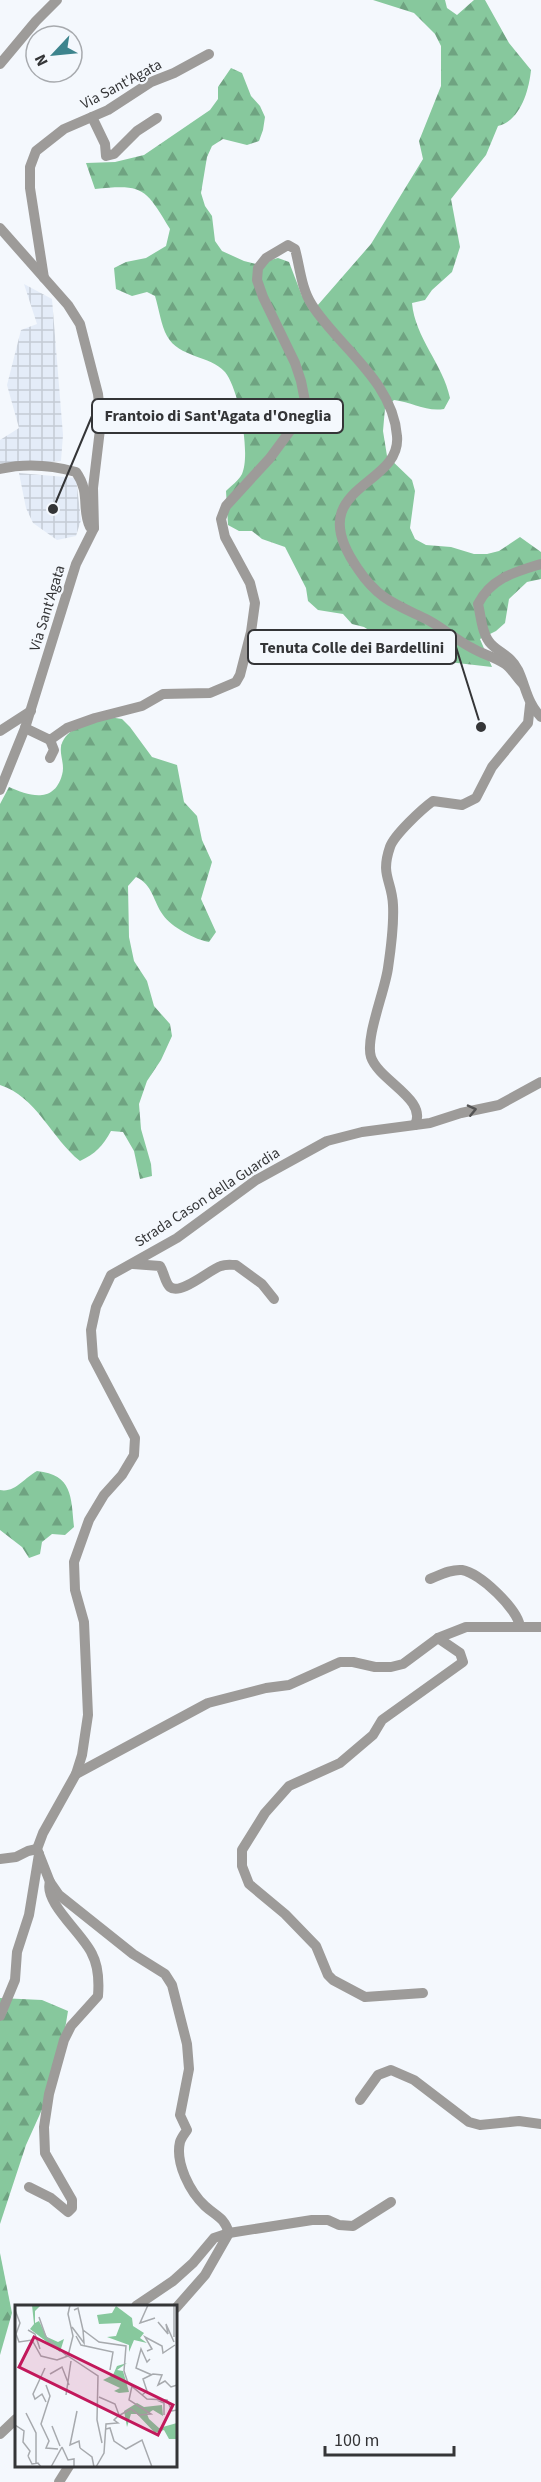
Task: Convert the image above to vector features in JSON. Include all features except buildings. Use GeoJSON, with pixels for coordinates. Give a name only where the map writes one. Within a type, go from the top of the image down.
{"type":"FeatureCollection","features":[{"type":"Feature","properties":{"kind":"street"},"geometry":{"type":"LineString","coordinates":[[0,64],[57,0]]}},
{"type":"Feature","properties":{"kind":"street","name":"Via Sant'Agata"},"geometry":{"type":"LineString","coordinates":[[45,278],[30,188],[30,167],[36,151],[64,129],[108,110],[151,82],[174,73],[209,54]]}},
{"type":"Feature","properties":{"kind":"street"},"geometry":{"type":"LineString","coordinates":[[92,117],[105,144],[106,156],[114,154],[137,131],[158,118]]}},
{"type":"Feature","properties":{"kind":"street","name":"Via Sant'Agata"},"geometry":{"type":"LineString","coordinates":[[0,228],[68,305],[81,324],[98,394],[100,421],[93,488],[94,528],[76,564],[25,728],[0,790]]}},
{"type":"Feature","properties":{"kind":"street"},"geometry":{"type":"LineString","coordinates":[[50,740],[67,729],[94,718],[142,705],[163,694],[210,693],[236,682],[240,675],[255,603],[250,583],[225,537],[221,519],[226,506],[270,458],[301,416],[305,401],[302,381],[295,363],[257,280],[258,268],[266,258],[288,245],[295,249],[297,268],[310,302],[325,323],[360,359],[380,389],[394,420],[398,438],[396,452],[390,461],[347,501],[338,520],[343,539],[357,568],[381,596],[403,610],[427,619],[470,648],[505,664],[523,684]]}},
{"type":"Feature","properties":{"kind":"street"},"geometry":{"type":"LineString","coordinates":[[0,469],[30,465],[57,467],[76,472],[84,482],[87,520],[90,527],[94,528]]}},
{"type":"Feature","properties":{"kind":"street"},"geometry":{"type":"LineString","coordinates":[[541,564],[503,576],[484,592],[478,603],[488,640],[510,657],[530,705],[541,717]]}},
{"type":"Feature","properties":{"kind":"street"},"geometry":{"type":"LineString","coordinates":[[415,1125],[418,1119],[417,1113],[409,1096],[384,1077],[370,1056],[371,1036],[383,996],[388,968],[394,918],[393,900],[385,872],[390,846],[396,836],[433,801],[462,805],[476,798],[492,767],[528,723],[530,705]]}},
{"type":"Feature","properties":{"kind":"street"},"geometry":{"type":"LineString","coordinates":[[0,731],[30,711]]}},
{"type":"Feature","properties":{"kind":"street"},"geometry":{"type":"LineString","coordinates":[[25,728],[50,740],[54,750],[50,758]]}},
{"type":"Feature","properties":{"kind":"street","name":"Strada Cason della Guardia"},"geometry":{"type":"LineString","coordinates":[[0,2016],[15,1980],[17,1952],[29,1916],[38,1851],[43,1833],[76,1774],[82,1755],[88,1715],[84,1622],[75,1590],[74,1562],[89,1520],[104,1495],[122,1475],[134,1455],[135,1438],[93,1358],[91,1330],[96,1306],[106,1282],[111,1275],[177,1238],[256,1180],[327,1141],[362,1132],[430,1124],[461,1113],[499,1106],[541,1082]]}},
{"type":"Feature","properties":{"kind":"street"},"geometry":{"type":"LineString","coordinates":[[133,1264],[160,1266],[173,1289],[188,1285],[218,1267],[236,1265],[262,1284],[274,1299]]}},
{"type":"Feature","properties":{"kind":"street"},"geometry":{"type":"LineString","coordinates":[[430,1579],[450,1571],[461,1570],[472,1574],[515,1612],[520,1627]]}},
{"type":"Feature","properties":{"kind":"street"},"geometry":{"type":"LineString","coordinates":[[76,1774],[208,1703],[266,1688],[289,1685],[340,1662],[353,1662],[375,1667],[404,1664],[438,1638],[466,1627],[541,1627]]}},
{"type":"Feature","properties":{"kind":"street"},"geometry":{"type":"LineString","coordinates":[[423,1993],[365,1997],[333,1980],[328,1975],[316,1946],[285,1914],[249,1884],[241,1859],[242,1850],[265,1813],[289,1786],[340,1763],[373,1735],[382,1720],[463,1662],[460,1653],[438,1638]]}},
{"type":"Feature","properties":{"kind":"street"},"geometry":{"type":"LineString","coordinates":[[0,1859],[16,1857],[28,1851],[38,1851],[50,1882],[59,1895],[116,1942],[165,1974],[172,1985],[187,2044],[189,2069],[180,2115],[187,2130],[180,2143],[182,2172],[193,2193],[205,2206],[225,2221],[229,2233],[205,2276],[177,2307]]}},
{"type":"Feature","properties":{"kind":"street"},"geometry":{"type":"LineString","coordinates":[[29,2187],[51,2198],[69,2212],[72,2208],[72,2200],[45,2153],[44,2127],[49,2094],[64,2040],[71,2026],[98,1996],[98,1978],[92,1951],[52,1899],[48,1889],[50,1882]]}},
{"type":"Feature","properties":{"kind":"street"},"geometry":{"type":"LineString","coordinates":[[360,2100],[378,2075],[391,2070],[414,2080],[469,2122],[480,2125],[519,2121],[541,2124]]}},
{"type":"Feature","properties":{"kind":"street"},"geometry":{"type":"LineString","coordinates":[[139,2305],[187,2269],[214,2238],[229,2233],[312,2220],[328,2220],[339,2225],[353,2226],[391,2202]]}},
{"type":"Feature","properties":{"kind":"street"},"geometry":{"type":"LineString","coordinates":[[0,2433],[15,2421]]}},
{"type":"Feature","properties":{"kind":"street"},"geometry":{"type":"LineString","coordinates":[[59,2482],[68,2467]]}},
{"type":"Feature","properties":{"kind":"shaded area"},"geometry":{"type":"Polygon","coordinates":[[[24,284],[52,299],[63,435],[61,461],[0,465],[0,440],[19,428],[7,385],[21,330],[37,324],[24,284]]]}},
{"type":"Feature","properties":{"kind":"shaded area"},"geometry":{"type":"Polygon","coordinates":[[[19,473],[76,478],[81,520],[76,536],[57,540],[33,523],[26,508],[19,473]]]}},
{"type":"Feature","properties":{"kind":"green space"},"geometry":{"type":"Polygon","coordinates":[[[373,0],[445,0],[447,8],[457,15],[474,0],[485,0],[509,43],[531,70],[528,87],[518,112],[506,123],[498,126],[486,155],[451,199],[460,247],[452,272],[432,290],[425,300],[412,303],[418,328],[442,374],[450,398],[444,409],[437,410],[394,400],[385,408],[383,431],[387,456],[412,480],[415,491],[410,528],[415,539],[426,545],[451,547],[474,554],[487,554],[499,551],[520,537],[541,552],[541,579],[527,582],[509,599],[505,623],[496,631],[480,639],[492,667],[431,660],[410,645],[386,641],[364,627],[352,624],[343,614],[318,610],[308,601],[306,588],[285,547],[262,539],[252,531],[239,531],[228,525],[226,491],[242,474],[245,452],[242,422],[235,392],[230,380],[219,366],[187,353],[172,343],[163,327],[155,296],[147,292],[132,296],[116,289],[114,268],[126,262],[146,258],[166,246],[170,229],[155,205],[142,192],[124,187],[95,189],[86,163],[115,162],[144,155],[210,110],[218,99],[218,87],[231,68],[242,73],[251,96],[260,106],[265,117],[263,130],[259,141],[247,145],[223,139],[212,146],[207,157],[201,193],[205,206],[212,216],[215,241],[222,251],[244,261],[256,264],[278,258],[289,262],[302,296],[317,306],[371,244],[423,159],[419,141],[441,86],[441,46],[435,34],[414,13],[373,0]]]}},
{"type":"Feature","properties":{"kind":"green space"},"geometry":{"type":"Polygon","coordinates":[[[109,717],[122,719],[152,757],[177,765],[184,802],[197,816],[202,840],[212,862],[201,899],[216,932],[209,942],[197,939],[167,920],[142,880],[136,877],[128,886],[129,937],[134,961],[147,981],[154,1006],[170,1024],[172,1036],[161,1060],[147,1081],[139,1104],[141,1129],[152,1176],[140,1179],[134,1151],[123,1132],[111,1131],[98,1149],[80,1161],[24,1098],[0,1085],[0,804],[9,787],[32,795],[47,794],[53,790],[62,775],[61,748],[64,739],[78,727],[109,717]]]}},
{"type":"Feature","properties":{"kind":"green space"},"geometry":{"type":"Polygon","coordinates":[[[37,1471],[58,1477],[68,1489],[74,1527],[65,1535],[52,1534],[42,1542],[40,1554],[29,1558],[22,1547],[0,1530],[0,1490],[15,1487],[37,1471]]]}},
{"type":"Feature","properties":{"kind":"green space"},"geometry":{"type":"Polygon","coordinates":[[[0,1998],[42,2000],[68,2011],[60,2059],[49,2094],[26,2145],[0,2224],[0,1998]]]}},
{"type":"Feature","properties":{"kind":"green space"},"geometry":{"type":"Polygon","coordinates":[[[0,2253],[12,2313],[0,2355],[0,2253]]]}},
{"type":"Feature","properties":{"kind":"place","name":"Frantoio di Sant'Agata d'Oneglia"},"geometry":{"type":"Point","coordinates":[53,509]}},
{"type":"Feature","properties":{"kind":"place","name":"Tenuta Colle dei Bardellini"},"geometry":{"type":"Point","coordinates":[481,727]}}]}
